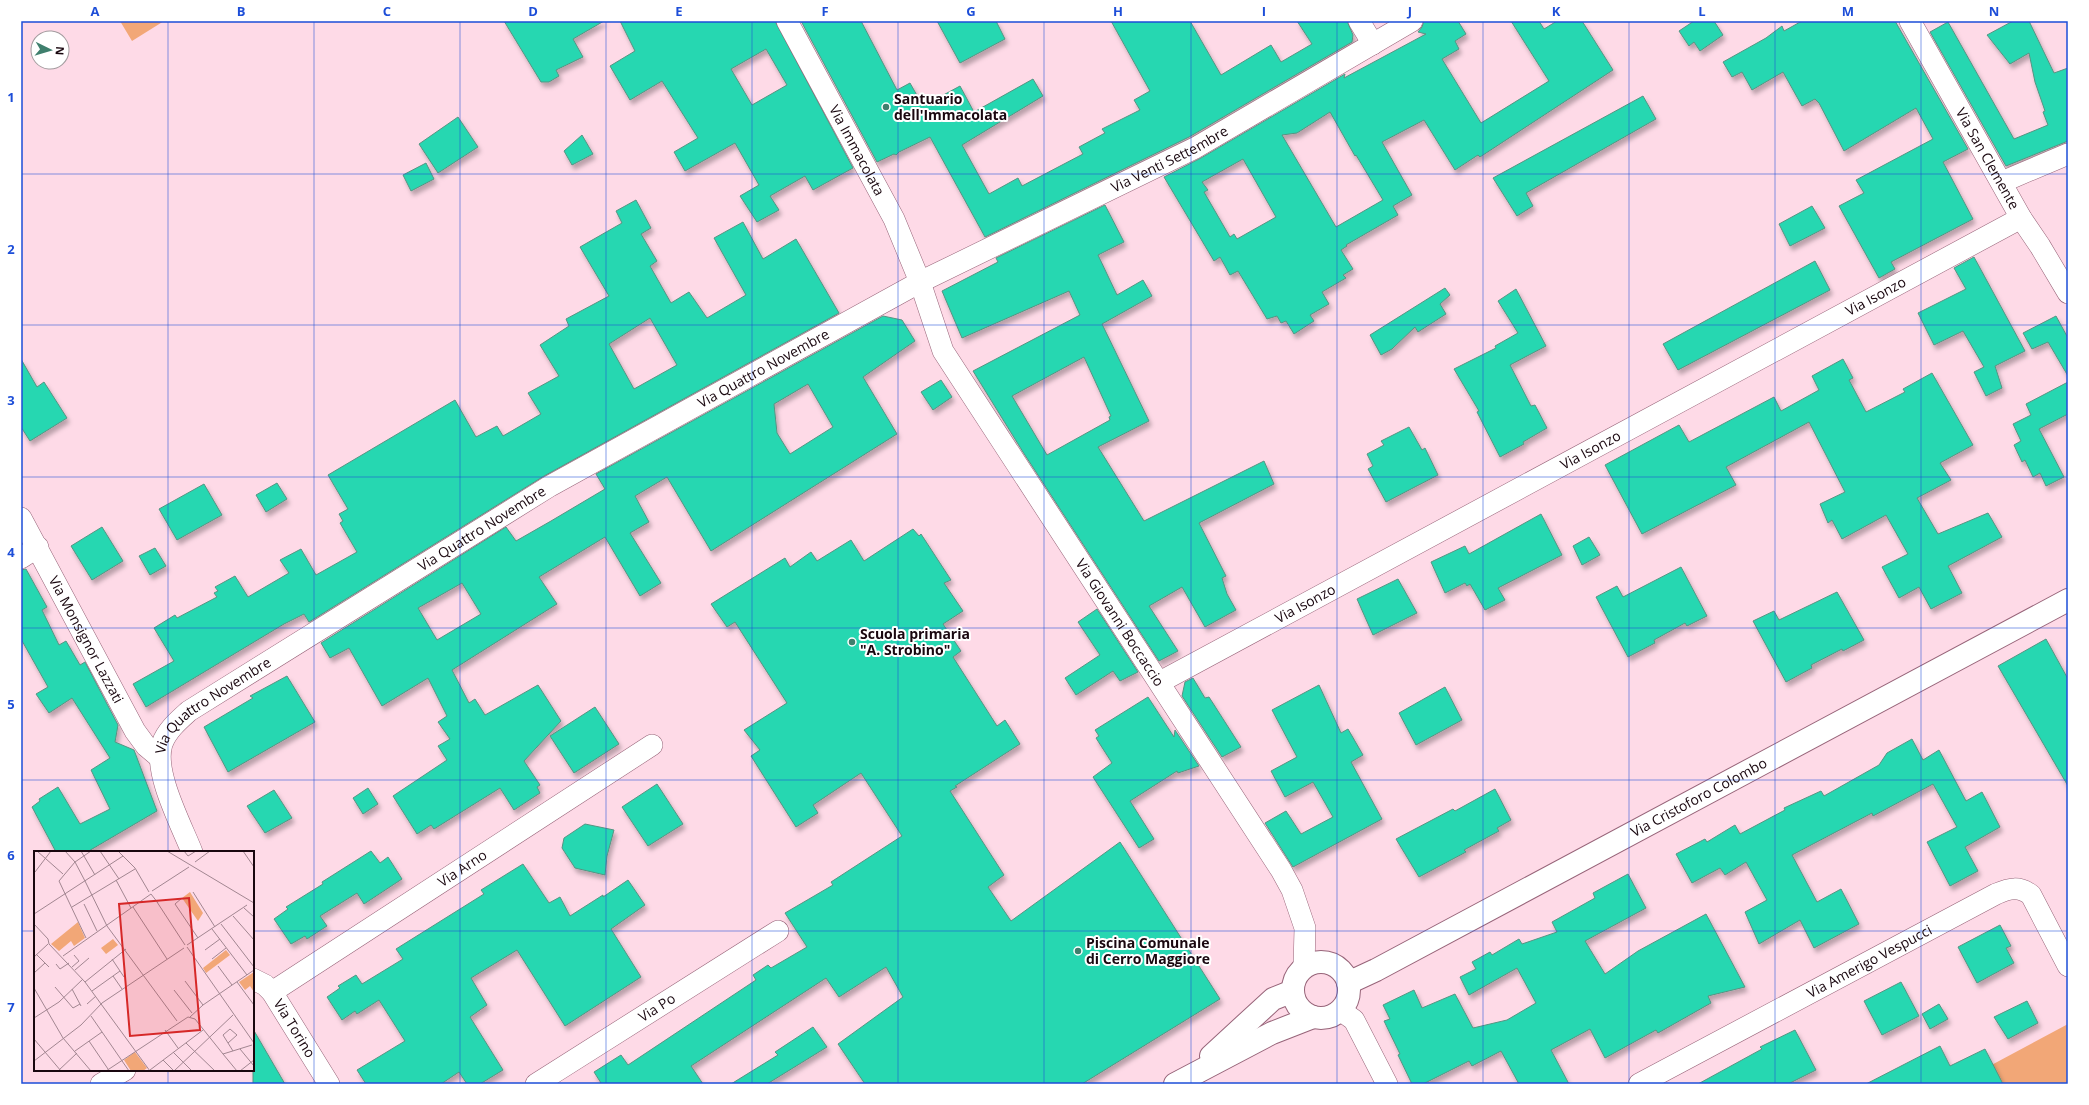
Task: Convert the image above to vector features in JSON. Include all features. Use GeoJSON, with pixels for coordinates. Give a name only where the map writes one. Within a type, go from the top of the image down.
{"type":"FeatureCollection","features":[{"type":"Feature","properties":{"kind":"street","name":"Via Immacolata"},"geometry":{"type":"LineString","coordinates":[[787,21],[894,219],[920,282]]}},
{"type":"Feature","properties":{"kind":"street"},"geometry":{"type":"LineString","coordinates":[[1359,21],[1373,44]]}},
{"type":"Feature","properties":{"kind":"street","name":"Via Venti Settembre"},"geometry":{"type":"LineString","coordinates":[[920,282],[1195,148],[1412,21]]}},
{"type":"Feature","properties":{"kind":"street","name":"Via San Clemente"},"geometry":{"type":"LineString","coordinates":[[1910,21],[2021,218],[2040,246],[2068,293]]}},
{"type":"Feature","properties":{"kind":"street"},"geometry":{"type":"LineString","coordinates":[[2002,182],[2068,154]]}},
{"type":"Feature","properties":{"kind":"street","name":"Via Isonzo"},"geometry":{"type":"LineString","coordinates":[[1160,682],[2021,218]]}},
{"type":"Feature","properties":{"kind":"street","name":"Via Giovanni Boccaccio"},"geometry":{"type":"LineString","coordinates":[[920,282],[943,351],[1160,682],[1281,870],[1292,890],[1305,928],[1304,967]]}},
{"type":"Feature","properties":{"kind":"street","name":"Via Quattro Novembre"},"geometry":{"type":"LineString","coordinates":[[192,851],[165,784],[159,757],[162,743],[171,728],[196,706],[550,486],[920,282]]}},
{"type":"Feature","properties":{"kind":"street","name":"Via Monsignor Lazzati"},"geometry":{"type":"LineString","coordinates":[[21,518],[29,552],[134,730],[146,746],[159,757]]}},
{"type":"Feature","properties":{"kind":"street","name":"Via Cristoforo Colombo"},"geometry":{"type":"LineString","coordinates":[[1348,983],[1376,970],[2058,604],[2068,594]]}},
{"type":"Feature","properties":{"kind":"street","name":"Via Arno"},"geometry":{"type":"LineString","coordinates":[[272,992],[652,745]]}},
{"type":"Feature","properties":{"kind":"street","name":"Via Amerigo Vespucci"},"geometry":{"type":"LineString","coordinates":[[1640,1084],[1996,894],[2009,889],[2022,888],[2032,895],[2068,966]]}},
{"type":"Feature","properties":{"kind":"street","name":"Via Po"},"geometry":{"type":"LineString","coordinates":[[536,1084],[778,931]]}},
{"type":"Feature","properties":{"kind":"street"},"geometry":{"type":"LineString","coordinates":[[1182,1080],[1272,1032],[1313,1017],[1328,1018],[1340,1010],[1348,998],[1348,983],[1344,974],[1330,964],[1322,962],[1304,967],[1298,973],[1293,982],[1293,991],[1298,1008],[1313,1017]]}},
{"type":"Feature","properties":{"kind":"street","name":"Via Torino"},"geometry":{"type":"LineString","coordinates":[[254,980],[272,992],[329,1084]]}},
{"type":"Feature","properties":{"kind":"street"},"geometry":{"type":"LineString","coordinates":[[1182,1080],[1273,1000],[1293,991]]}},
{"type":"Feature","properties":{"kind":"street"},"geometry":{"type":"LineString","coordinates":[[1340,1010],[1354,1020],[1386,1084]]}},
{"type":"Feature","properties":{"kind":"street"},"geometry":{"type":"LineString","coordinates":[[101,1084],[123,1071]]}},
{"type":"Feature","properties":{"kind":"shaded area"},"geometry":{"type":"Polygon","coordinates":[[[120,21],[164,21],[132,41],[120,21]]]}},
{"type":"Feature","properties":{"kind":"shaded area"},"geometry":{"type":"Polygon","coordinates":[[[2068,1024],[2068,1084],[1956,1084],[2068,1024]]]}},
{"type":"Feature","properties":{"kind":"building"},"geometry":{"type":"Polygon","coordinates":[[[504,21],[604,21],[573,39],[583,57],[556,70],[559,76],[549,82],[541,82],[504,21]]]}},
{"type":"Feature","properties":{"kind":"building"},"geometry":{"type":"Polygon","coordinates":[[[620,21],[775,21],[853,168],[813,190],[805,176],[770,196],[779,210],[757,222],[740,196],[759,185],[735,143],[685,171],[674,152],[698,138],[662,81],[630,100],[610,66],[635,51],[620,21]],[[766,49],[731,69],[752,105],[787,85],[766,49]]]}},
{"type":"Feature","properties":{"kind":"building"},"geometry":{"type":"Polygon","coordinates":[[[801,21],[861,21],[897,90],[910,83],[923,106],[960,86],[974,112],[1033,79],[1043,96],[962,145],[989,194],[1018,178],[1022,186],[1083,154],[1079,147],[1105,133],[1102,129],[1140,110],[1134,100],[1150,91],[1111,21],[1190,21],[1221,75],[1271,45],[1281,62],[1312,44],[1297,21],[1347,21],[1353,35],[1352,42],[1189,137],[985,237],[930,137],[899,152],[896,155],[894,154],[877,162],[801,21]]]}},
{"type":"Feature","properties":{"kind":"building"},"geometry":{"type":"Polygon","coordinates":[[[937,21],[996,21],[1005,39],[960,63],[937,21]]]}},
{"type":"Feature","properties":{"kind":"building"},"geometry":{"type":"Polygon","coordinates":[[[1424,21],[1458,21],[1466,34],[1455,41],[1459,49],[1442,59],[1481,123],[1549,81],[1511,21],[1539,21],[1544,29],[1557,21],[1582,21],[1613,70],[1480,157],[1478,155],[1455,170],[1424,120],[1382,142],[1412,195],[1393,206],[1398,215],[1346,245],[1347,246],[1341,250],[1353,269],[1343,275],[1346,278],[1322,292],[1329,304],[1310,315],[1314,321],[1294,334],[1286,321],[1281,323],[1277,316],[1267,319],[1238,271],[1230,275],[1220,257],[1214,261],[1164,177],[1201,158],[1345,74],[1344,78],[1426,34],[1418,32],[1424,21]],[[1330,112],[1297,133],[1282,135],[1336,227],[1383,200],[1356,155],[1355,156],[1330,112]],[[1243,159],[1202,182],[1208,190],[1204,192],[1230,237],[1234,234],[1237,239],[1276,217],[1243,159]]]}},
{"type":"Feature","properties":{"kind":"building"},"geometry":{"type":"Polygon","coordinates":[[[1694,21],[1714,21],[1723,35],[1700,51],[1694,42],[1689,46],[1679,31],[1694,21]]]}},
{"type":"Feature","properties":{"kind":"building"},"geometry":{"type":"Polygon","coordinates":[[[1802,21],[1895,21],[1968,149],[1943,162],[1973,219],[1891,262],[1895,269],[1879,278],[1839,206],[1864,193],[1856,180],[1933,139],[1916,108],[1844,151],[1819,103],[1815,99],[1802,106],[1783,72],[1752,90],[1742,72],[1732,77],[1723,62],[1766,38],[1782,26],[1784,31],[1802,21]]]}},
{"type":"Feature","properties":{"kind":"building"},"geometry":{"type":"Polygon","coordinates":[[[2013,21],[2029,21],[2054,73],[2068,68],[2068,141],[2006,166],[1930,32],[1948,22],[2014,139],[2048,125],[2035,82],[2029,53],[2010,64],[1987,35],[2013,21]]]}},
{"type":"Feature","properties":{"kind":"building"},"geometry":{"type":"Polygon","coordinates":[[[1643,96],[1656,119],[1526,193],[1533,206],[1517,216],[1493,178],[1643,96]]]}},
{"type":"Feature","properties":{"kind":"building"},"geometry":{"type":"Polygon","coordinates":[[[458,117],[478,147],[438,173],[419,144],[458,117]]]}},
{"type":"Feature","properties":{"kind":"building"},"geometry":{"type":"Polygon","coordinates":[[[582,135],[593,154],[572,165],[564,151],[582,135]]]}},
{"type":"Feature","properties":{"kind":"building"},"geometry":{"type":"Polygon","coordinates":[[[426,163],[434,179],[411,191],[403,175],[426,163]]]}},
{"type":"Feature","properties":{"kind":"building"},"geometry":{"type":"Polygon","coordinates":[[[636,200],[651,228],[641,234],[657,261],[650,266],[671,303],[689,292],[707,318],[746,295],[714,238],[743,222],[763,259],[796,239],[839,313],[544,476],[309,622],[304,614],[284,624],[146,707],[133,684],[174,661],[154,628],[175,615],[177,618],[217,597],[214,593],[218,591],[215,587],[235,576],[248,597],[289,573],[280,560],[301,549],[316,575],[357,552],[340,523],[343,521],[339,514],[348,509],[328,475],[455,400],[476,437],[497,426],[503,436],[541,414],[528,393],[559,376],[540,345],[569,326],[566,319],[609,296],[580,247],[622,223],[616,211],[636,200]],[[650,318],[609,344],[634,389],[677,365],[650,318]]]}},
{"type":"Feature","properties":{"kind":"building"},"geometry":{"type":"Polygon","coordinates":[[[1105,205],[1124,242],[1098,255],[1117,295],[1143,280],[1152,296],[1102,324],[1149,421],[1098,447],[1144,521],[1264,461],[1274,484],[1199,523],[1226,576],[1222,578],[1227,594],[1236,610],[1205,627],[1182,587],[1149,606],[1178,651],[1159,661],[1023,452],[973,371],[1080,315],[1069,291],[962,338],[942,291],[998,262],[996,258],[1105,205]],[[1084,357],[1012,396],[1047,455],[1110,420],[1109,417],[1111,416],[1084,357]]]}},
{"type":"Feature","properties":{"kind":"building"},"geometry":{"type":"Polygon","coordinates":[[[1812,206],[1825,228],[1790,246],[1779,224],[1812,206]]]}},
{"type":"Feature","properties":{"kind":"building"},"geometry":{"type":"Polygon","coordinates":[[[1974,257],[2025,351],[1995,366],[2002,388],[1986,396],[1974,372],[1984,367],[1963,331],[1934,345],[1918,313],[1966,289],[1954,268],[1974,257]]]}},
{"type":"Feature","properties":{"kind":"building"},"geometry":{"type":"Polygon","coordinates":[[[1815,261],[1830,290],[1678,370],[1663,344],[1815,261]]]}},
{"type":"Feature","properties":{"kind":"building"},"geometry":{"type":"Polygon","coordinates":[[[1445,288],[1450,295],[1440,304],[1446,314],[1418,332],[1415,327],[1392,349],[1381,355],[1370,335],[1445,288]]]}},
{"type":"Feature","properties":{"kind":"building"},"geometry":{"type":"Polygon","coordinates":[[[1516,289],[1546,346],[1510,365],[1531,406],[1535,405],[1547,428],[1523,442],[1524,444],[1500,457],[1477,412],[1479,411],[1454,369],[1496,348],[1495,346],[1518,333],[1498,301],[1516,289]]]}},
{"type":"Feature","properties":{"kind":"building"},"geometry":{"type":"Polygon","coordinates":[[[883,316],[902,320],[915,341],[863,377],[897,434],[711,551],[667,477],[635,496],[649,522],[630,533],[661,583],[640,596],[605,537],[539,577],[557,604],[452,670],[469,703],[475,699],[485,715],[538,685],[561,721],[524,761],[540,785],[537,787],[540,793],[514,810],[500,788],[434,829],[431,825],[417,834],[393,796],[447,760],[438,746],[450,739],[438,722],[447,716],[428,678],[382,706],[349,648],[330,658],[321,643],[506,527],[516,541],[605,489],[596,474],[883,316]],[[808,384],[774,404],[777,433],[790,454],[833,427],[808,384]],[[462,583],[418,608],[437,640],[481,614],[462,583]]]}},
{"type":"Feature","properties":{"kind":"building"},"geometry":{"type":"Polygon","coordinates":[[[2056,316],[2068,338],[2068,376],[2048,342],[2032,349],[2023,333],[2056,316]]]}},
{"type":"Feature","properties":{"kind":"building"},"geometry":{"type":"Polygon","coordinates":[[[21,359],[37,387],[44,382],[67,418],[30,441],[21,427],[21,359]]]}},
{"type":"Feature","properties":{"kind":"building"},"geometry":{"type":"Polygon","coordinates":[[[1843,359],[1853,378],[1849,380],[1866,412],[1905,392],[1903,389],[1932,373],[1973,445],[1940,463],[1951,480],[1917,498],[1938,534],[1988,513],[2002,537],[1948,566],[1962,593],[1931,609],[1919,587],[1899,598],[1882,567],[1908,554],[1886,515],[1842,539],[1832,520],[1828,523],[1820,504],[1845,492],[1809,422],[1726,467],[1736,485],[1642,534],[1605,465],[1679,425],[1689,442],[1774,397],[1781,411],[1819,390],[1812,376],[1843,359]]]}},
{"type":"Feature","properties":{"kind":"building"},"geometry":{"type":"Polygon","coordinates":[[[941,380],[952,397],[933,410],[921,392],[941,380]]]}},
{"type":"Feature","properties":{"kind":"building"},"geometry":{"type":"Polygon","coordinates":[[[2068,382],[2068,414],[2039,429],[2064,477],[2046,486],[2040,473],[2033,477],[2025,460],[2022,462],[2014,445],[2021,441],[2013,424],[2031,415],[2026,404],[2068,382]]]}},
{"type":"Feature","properties":{"kind":"building"},"geometry":{"type":"Polygon","coordinates":[[[1409,427],[1422,450],[1425,448],[1438,475],[1386,502],[1368,469],[1373,466],[1367,454],[1384,445],[1381,441],[1409,427]]]}},
{"type":"Feature","properties":{"kind":"building"},"geometry":{"type":"Polygon","coordinates":[[[277,483],[287,499],[266,512],[256,495],[277,483]]]}},
{"type":"Feature","properties":{"kind":"building"},"geometry":{"type":"Polygon","coordinates":[[[204,484],[222,515],[177,540],[159,509],[204,484]]]}},
{"type":"Feature","properties":{"kind":"building"},"geometry":{"type":"Polygon","coordinates":[[[1541,514],[1562,555],[1498,588],[1505,600],[1485,610],[1470,584],[1467,586],[1465,583],[1445,593],[1431,562],[1465,546],[1469,554],[1541,514]]]}},
{"type":"Feature","properties":{"kind":"building"},"geometry":{"type":"Polygon","coordinates":[[[102,527],[123,561],[92,580],[71,546],[102,527]]]}},
{"type":"Feature","properties":{"kind":"building"},"geometry":{"type":"Polygon","coordinates":[[[913,529],[919,536],[921,534],[951,580],[944,583],[963,611],[943,624],[961,651],[953,657],[997,726],[1005,720],[1020,744],[955,786],[957,787],[950,791],[1004,875],[988,887],[1011,921],[1120,842],[1220,999],[1082,1084],[865,1084],[838,1044],[903,997],[886,967],[839,997],[826,978],[691,1066],[703,1084],[599,1084],[601,1083],[594,1072],[621,1055],[628,1065],[756,980],[753,975],[768,965],[771,968],[807,947],[785,913],[833,885],[831,882],[902,836],[861,773],[813,805],[818,813],[796,827],[751,756],[760,750],[744,730],[787,703],[735,622],[727,627],[711,604],[785,558],[790,567],[811,552],[817,561],[851,540],[864,561],[913,529]]]}},
{"type":"Feature","properties":{"kind":"building"},"geometry":{"type":"Polygon","coordinates":[[[1589,537],[1600,555],[1582,565],[1573,546],[1589,537]]]}},
{"type":"Feature","properties":{"kind":"building"},"geometry":{"type":"Polygon","coordinates":[[[155,548],[166,566],[150,575],[139,556],[155,548]]]}},
{"type":"Feature","properties":{"kind":"building"},"geometry":{"type":"Polygon","coordinates":[[[1681,567],[1707,616],[1687,626],[1685,623],[1654,640],[1655,643],[1628,657],[1596,597],[1617,586],[1623,597],[1681,567]]]}},
{"type":"Feature","properties":{"kind":"building"},"geometry":{"type":"Polygon","coordinates":[[[26,569],[47,607],[42,610],[59,645],[66,641],[80,665],[85,662],[118,725],[115,742],[134,750],[157,811],[89,851],[55,851],[32,807],[40,801],[39,799],[58,787],[80,824],[110,809],[91,770],[110,758],[72,698],[49,713],[36,694],[48,687],[21,639],[21,570],[26,569]]]}},
{"type":"Feature","properties":{"kind":"building"},"geometry":{"type":"Polygon","coordinates":[[[1398,579],[1417,613],[1373,635],[1357,599],[1398,579]]]}},
{"type":"Feature","properties":{"kind":"building"},"geometry":{"type":"Polygon","coordinates":[[[1837,592],[1864,640],[1843,651],[1842,649],[1811,665],[1812,668],[1786,682],[1753,621],[1774,611],[1779,620],[1837,592]]]}},
{"type":"Feature","properties":{"kind":"building"},"geometry":{"type":"Polygon","coordinates":[[[1097,609],[1138,672],[1120,681],[1113,671],[1076,695],[1065,678],[1100,655],[1078,622],[1097,609]]]}},
{"type":"Feature","properties":{"kind":"building"},"geometry":{"type":"Polygon","coordinates":[[[2046,639],[2068,679],[2068,786],[1998,666],[2046,639]]]}},
{"type":"Feature","properties":{"kind":"building"},"geometry":{"type":"Polygon","coordinates":[[[287,676],[315,722],[228,772],[204,727],[253,698],[250,696],[287,676]]]}},
{"type":"Feature","properties":{"kind":"building"},"geometry":{"type":"Polygon","coordinates":[[[1193,678],[1205,698],[1209,697],[1241,747],[1222,757],[1182,696],[1185,682],[1193,678]]]}},
{"type":"Feature","properties":{"kind":"building"},"geometry":{"type":"Polygon","coordinates":[[[1319,685],[1341,733],[1348,729],[1363,755],[1351,762],[1382,819],[1293,867],[1265,823],[1286,811],[1301,834],[1333,817],[1313,782],[1285,797],[1271,771],[1297,757],[1272,710],[1319,685]]]}},
{"type":"Feature","properties":{"kind":"building"},"geometry":{"type":"Polygon","coordinates":[[[1445,687],[1462,720],[1416,745],[1399,713],[1445,687]]]}},
{"type":"Feature","properties":{"kind":"building"},"geometry":{"type":"Polygon","coordinates":[[[1148,697],[1174,737],[1175,730],[1199,766],[1178,773],[1177,771],[1130,801],[1154,839],[1139,848],[1093,777],[1112,763],[1096,738],[1099,736],[1095,730],[1148,697]]]}},
{"type":"Feature","properties":{"kind":"building"},"geometry":{"type":"Polygon","coordinates":[[[595,707],[619,744],[574,773],[550,736],[595,707]]]}},
{"type":"Feature","properties":{"kind":"building"},"geometry":{"type":"Polygon","coordinates":[[[1912,739],[1923,760],[1939,750],[1966,801],[1982,792],[2000,827],[1965,847],[1978,871],[1950,886],[1927,842],[1957,827],[1933,784],[1873,816],[1872,813],[1792,855],[1817,902],[1841,889],[1859,924],[1814,948],[1800,920],[1759,944],[1745,912],[1767,900],[1746,862],[1725,875],[1720,868],[1692,883],[1676,854],[1705,839],[1707,842],[1735,825],[1740,834],[1785,810],[1784,808],[1821,791],[1824,796],[1879,765],[1887,753],[1912,739]]]}},
{"type":"Feature","properties":{"kind":"building"},"geometry":{"type":"Polygon","coordinates":[[[657,784],[683,824],[648,846],[622,807],[657,784]]]}},
{"type":"Feature","properties":{"kind":"building"},"geometry":{"type":"Polygon","coordinates":[[[368,788],[378,804],[363,814],[353,798],[368,788]]]}},
{"type":"Feature","properties":{"kind":"building"},"geometry":{"type":"Polygon","coordinates":[[[1495,789],[1511,820],[1497,828],[1499,831],[1464,850],[1466,852],[1419,877],[1396,839],[1453,809],[1455,811],[1495,789]]]}},
{"type":"Feature","properties":{"kind":"building"},"geometry":{"type":"Polygon","coordinates":[[[274,790],[292,818],[265,833],[247,806],[274,790]]]}},
{"type":"Feature","properties":{"kind":"building"},"geometry":{"type":"Polygon","coordinates":[[[585,824],[614,830],[607,856],[605,875],[575,868],[562,848],[564,838],[585,824]]]}},
{"type":"Feature","properties":{"kind":"building"},"geometry":{"type":"Polygon","coordinates":[[[371,851],[380,863],[388,857],[402,879],[364,904],[357,893],[320,916],[327,926],[307,939],[305,936],[291,944],[274,919],[288,909],[286,907],[371,851]]]}},
{"type":"Feature","properties":{"kind":"building"},"geometry":{"type":"Polygon","coordinates":[[[523,864],[549,903],[560,897],[570,916],[603,895],[603,897],[628,880],[645,905],[611,929],[641,977],[565,1026],[517,950],[471,978],[487,1005],[470,1017],[503,1070],[480,1084],[467,1084],[459,1072],[441,1084],[366,1084],[357,1070],[405,1041],[379,1000],[357,1014],[355,1011],[342,1020],[327,997],[340,988],[338,986],[356,975],[362,984],[403,959],[396,949],[484,894],[481,890],[523,864]]]}},
{"type":"Feature","properties":{"kind":"building"},"geometry":{"type":"Polygon","coordinates":[[[1628,874],[1646,908],[1585,941],[1605,974],[1638,951],[1706,914],[1745,987],[1708,996],[1711,1003],[1658,1033],[1656,1030],[1605,1058],[1590,1029],[1551,1050],[1569,1084],[1519,1084],[1501,1051],[1472,1066],[1469,1061],[1423,1084],[1412,1084],[1398,1055],[1400,1054],[1384,1021],[1390,1019],[1383,1005],[1414,990],[1422,1008],[1455,994],[1473,1028],[1507,1020],[1536,1003],[1517,968],[1469,995],[1460,977],[1476,969],[1472,962],[1490,952],[1492,955],[1519,939],[1522,944],[1557,932],[1552,922],[1595,898],[1593,893],[1628,874]]]}},
{"type":"Feature","properties":{"kind":"building"},"geometry":{"type":"Polygon","coordinates":[[[2000,925],[2011,946],[2006,948],[2014,963],[1977,983],[1958,947],[2000,925]]]}},
{"type":"Feature","properties":{"kind":"building"},"geometry":{"type":"Polygon","coordinates":[[[1901,982],[1919,1016],[1882,1035],[1864,1001],[1901,982]]]}},
{"type":"Feature","properties":{"kind":"building"},"geometry":{"type":"Polygon","coordinates":[[[2027,1001],[2038,1023],[2008,1039],[1994,1017],[2027,1001]]]}},
{"type":"Feature","properties":{"kind":"building"},"geometry":{"type":"Polygon","coordinates":[[[1939,1004],[1948,1019],[1930,1029],[1922,1014],[1939,1004]]]}},
{"type":"Feature","properties":{"kind":"building"},"geometry":{"type":"Polygon","coordinates":[[[813,1027],[827,1047],[767,1084],[731,1084],[778,1055],[775,1052],[813,1027]]]}},
{"type":"Feature","properties":{"kind":"building"},"geometry":{"type":"Polygon","coordinates":[[[1795,1030],[1816,1070],[1788,1084],[1698,1084],[1762,1049],[1760,1047],[1795,1030]]]}},
{"type":"Feature","properties":{"kind":"building"},"geometry":{"type":"Polygon","coordinates":[[[254,1031],[285,1084],[253,1084],[254,1071],[254,1031]]]}},
{"type":"Feature","properties":{"kind":"building"},"geometry":{"type":"Polygon","coordinates":[[[1940,1046],[1950,1066],[1985,1049],[2003,1084],[1866,1084],[1940,1046]]]}},
{"type":"Feature","properties":{"kind":"place","name":"Santuario dell'Immacolata"},"geometry":{"type":"Point","coordinates":[886,107]}},
{"type":"Feature","properties":{"kind":"place","name":"Scuola primaria \"A. Strobino\""},"geometry":{"type":"Point","coordinates":[852,642]}},
{"type":"Feature","properties":{"kind":"place","name":"Piscina Comunale di Cerro Maggiore"},"geometry":{"type":"Point","coordinates":[1078,951]}}]}
